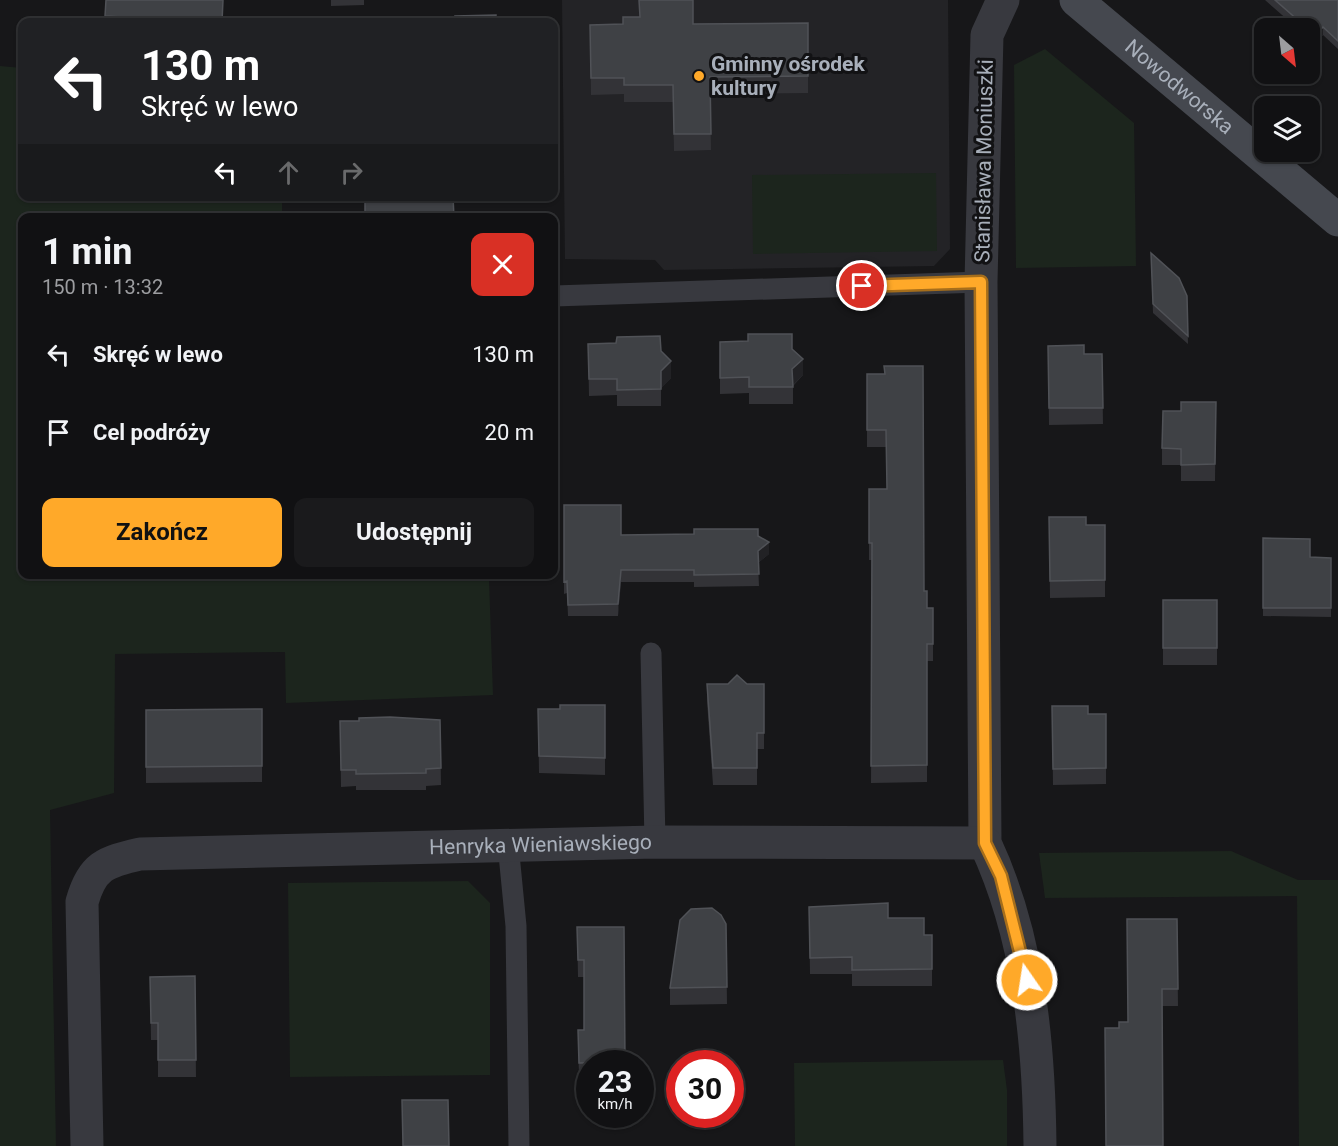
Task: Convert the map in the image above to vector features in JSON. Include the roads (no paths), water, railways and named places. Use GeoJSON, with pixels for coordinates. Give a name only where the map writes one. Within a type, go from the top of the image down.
{"type":"FeatureCollection","features":[{"type":"Feature","properties":{"kind":"main road","name":"Nowodworska"},"geometry":{"type":"LineString","coordinates":[[1076,0],[1338,220]]}},
{"type":"Feature","properties":{"kind":"street","name":"Stanisława Moniuszki"},"geometry":{"type":"LineString","coordinates":[[1003,0],[987,35],[981,282],[985,843],[1001,876],[1027,980],[1040,1070],[1040,1146]]}},
{"type":"Feature","properties":{"kind":"street","name":"Henryka Wieniawskiego"},"geometry":{"type":"LineString","coordinates":[[87,1146],[82,902],[87,885],[99,867],[115,859],[140,854],[508,844],[985,843]]}},
{"type":"Feature","properties":{"kind":"lane"},"geometry":{"type":"LineString","coordinates":[[558,296],[981,282]]}},
{"type":"Feature","properties":{"kind":"lane"},"geometry":{"type":"LineString","coordinates":[[651,653],[655,842]]}},
{"type":"Feature","properties":{"kind":"lane"},"geometry":{"type":"LineString","coordinates":[[508,844],[516,926],[519,1146]]}},
{"type":"Feature","properties":{"kind":"place","name":"Gminny ośrodek kultury"},"geometry":{"type":"Point","coordinates":[699,76]}}]}
